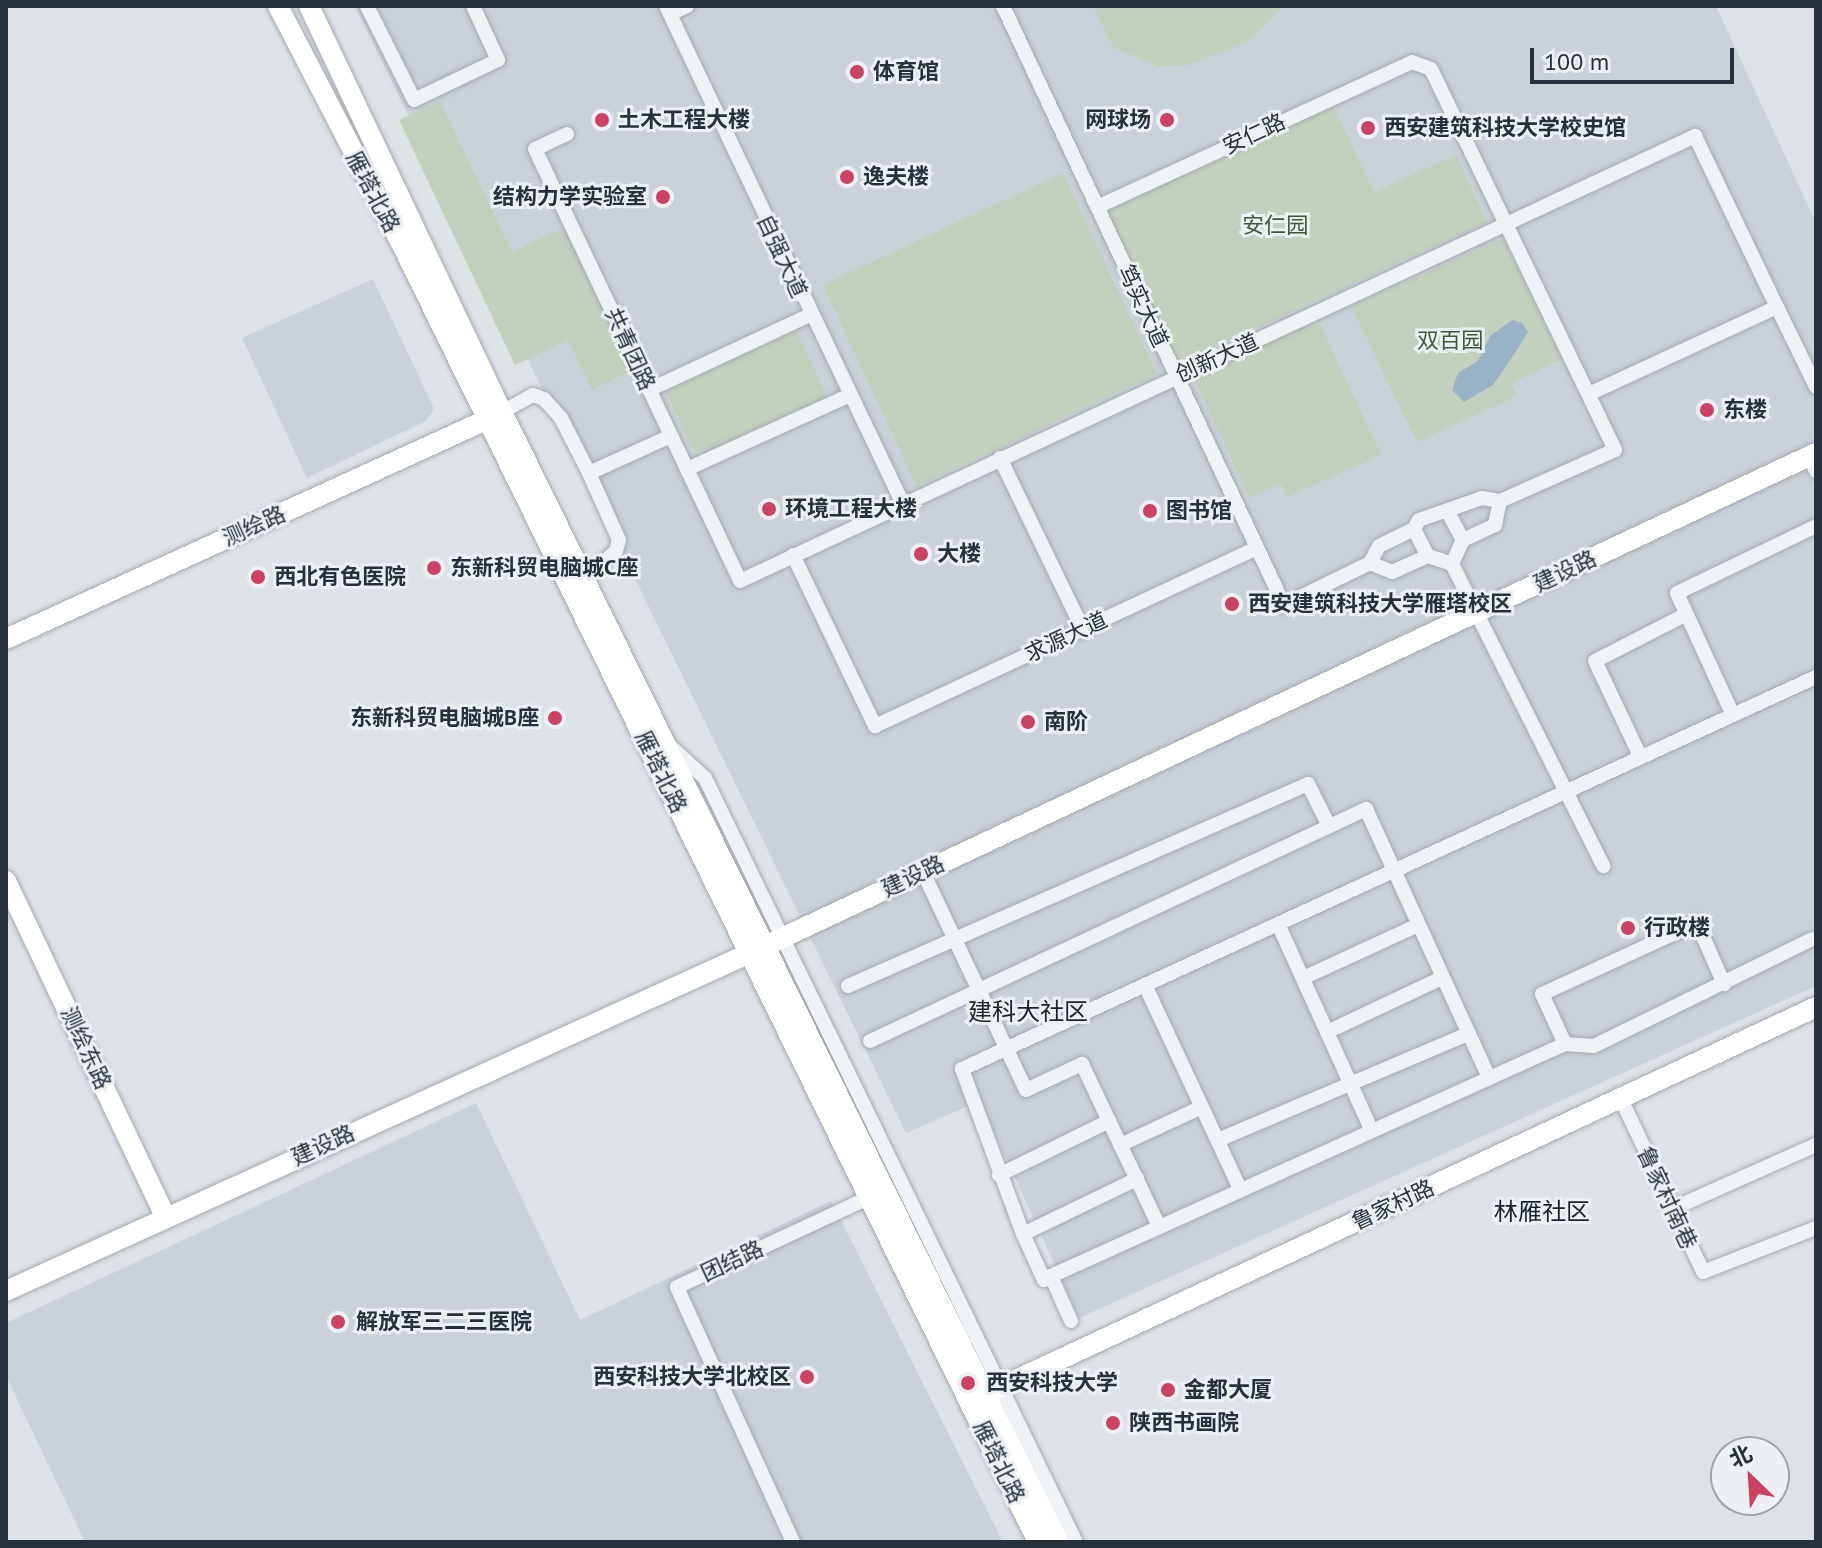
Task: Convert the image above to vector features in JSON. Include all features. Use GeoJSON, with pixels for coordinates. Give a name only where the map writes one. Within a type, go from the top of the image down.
{"type":"FeatureCollection","features":[{"type":"Feature","properties":{"kind":"street","name":"雁塔北路"},"geometry":{"type":"LineString","coordinates":[[278,6],[495,416],[766,945],[868,1198],[985,1394],[1038,1542]]}},
{"type":"Feature","properties":{"kind":"street","name":"雁塔北路"},"geometry":{"type":"LineString","coordinates":[[309,6],[495,416],[586,578],[1058,1542]]}},
{"type":"Feature","properties":{"kind":"street"},"geometry":{"type":"LineString","coordinates":[[367,6],[414,100],[498,60],[473,6]]}},
{"type":"Feature","properties":{"kind":"street"},"geometry":{"type":"LineString","coordinates":[[668,10],[687,6]]}},
{"type":"Feature","properties":{"kind":"street","name":"笃实大道"},"geometry":{"type":"LineString","coordinates":[[1003,6],[1284,605],[1370,563]]}},
{"type":"Feature","properties":{"kind":"street","name":"自强大道"},"geometry":{"type":"LineString","coordinates":[[668,10],[848,396],[903,504]]}},
{"type":"Feature","properties":{"kind":"street","name":"安仁路"},"geometry":{"type":"LineString","coordinates":[[1097,207],[1412,62],[1431,69],[1507,226]]}},
{"type":"Feature","properties":{"kind":"street","name":"共青团路"},"geometry":{"type":"LineString","coordinates":[[567,134],[535,149],[740,581]]}},
{"type":"Feature","properties":{"kind":"street","name":"创新大道"},"geometry":{"type":"LineString","coordinates":[[740,581],[1695,136],[1777,307]]}},
{"type":"Feature","properties":{"kind":"street"},"geometry":{"type":"LineString","coordinates":[[1507,226],[1615,450],[1500,501],[1482,498],[1449,514],[1439,511],[1419,520],[1414,529],[1379,546],[1370,563],[1392,572],[1428,556],[1452,564],[1603,866]]}},
{"type":"Feature","properties":{"kind":"street"},"geometry":{"type":"LineString","coordinates":[[1589,394],[1777,307],[1816,387]]}},
{"type":"Feature","properties":{"kind":"street"},"geometry":{"type":"LineString","coordinates":[[649,390],[810,315]]}},
{"type":"Feature","properties":{"kind":"street"},"geometry":{"type":"LineString","coordinates":[[495,416],[533,395],[544,399],[561,418],[619,540],[616,551],[586,578]]}},
{"type":"Feature","properties":{"kind":"street"},"geometry":{"type":"LineString","coordinates":[[687,469],[848,396]]}},
{"type":"Feature","properties":{"kind":"street","name":"测绘路"},"geometry":{"type":"LineString","coordinates":[[6,639],[495,416]]}},
{"type":"Feature","properties":{"kind":"street"},"geometry":{"type":"LineString","coordinates":[[589,473],[671,436]]}},
{"type":"Feature","properties":{"kind":"street"},"geometry":{"type":"LineString","coordinates":[[1000,458],[1083,630]]}},
{"type":"Feature","properties":{"kind":"street","name":"建设路"},"geometry":{"type":"LineString","coordinates":[[6,1291],[766,945],[1478,611],[1814,460]]}},
{"type":"Feature","properties":{"kind":"street"},"geometry":{"type":"LineString","coordinates":[[1452,564],[1463,540],[1495,525],[1500,501]]}},
{"type":"Feature","properties":{"kind":"street"},"geometry":{"type":"LineString","coordinates":[[1449,514],[1463,540]]}},
{"type":"Feature","properties":{"kind":"street"},"geometry":{"type":"LineString","coordinates":[[1733,715],[1677,593],[1816,526]]}},
{"type":"Feature","properties":{"kind":"street"},"geometry":{"type":"LineString","coordinates":[[1414,529],[1428,556]]}},
{"type":"Feature","properties":{"kind":"street","name":"求源大道"},"geometry":{"type":"LineString","coordinates":[[793,555],[875,726],[1257,548]]}},
{"type":"Feature","properties":{"kind":"street"},"geometry":{"type":"LineString","coordinates":[[1640,756],[1595,661],[1687,614]]}},
{"type":"Feature","properties":{"kind":"street"},"geometry":{"type":"LineString","coordinates":[[1812,939],[1594,1046],[1565,1044],[1371,1129],[1044,1280],[999,1175],[962,1069],[1816,677]]}},
{"type":"Feature","properties":{"kind":"street"},"geometry":{"type":"LineString","coordinates":[[848,986],[1308,784],[1329,826]]}},
{"type":"Feature","properties":{"kind":"street"},"geometry":{"type":"LineString","coordinates":[[870,1041],[1366,809],[1489,1078]]}},
{"type":"Feature","properties":{"kind":"street"},"geometry":{"type":"LineString","coordinates":[[923,872],[1026,1090],[1082,1064],[1159,1226]]}},
{"type":"Feature","properties":{"kind":"street","name":"测绘东路"},"geometry":{"type":"LineString","coordinates":[[6,881],[165,1216]]}},
{"type":"Feature","properties":{"kind":"street"},"geometry":{"type":"LineString","coordinates":[[1565,1044],[1542,994],[1697,923],[1724,984]]}},
{"type":"Feature","properties":{"kind":"street"},"geometry":{"type":"LineString","coordinates":[[1278,924],[1371,1129]]}},
{"type":"Feature","properties":{"kind":"street"},"geometry":{"type":"LineString","coordinates":[[1303,978],[1418,925]]}},
{"type":"Feature","properties":{"kind":"street"},"geometry":{"type":"LineString","coordinates":[[1327,1032],[1442,978]]}},
{"type":"Feature","properties":{"kind":"street"},"geometry":{"type":"LineString","coordinates":[[1145,985],[1240,1189]]}},
{"type":"Feature","properties":{"kind":"street","name":"鲁家村路"},"geometry":{"type":"LineString","coordinates":[[985,1394],[1816,1007]]}},
{"type":"Feature","properties":{"kind":"street"},"geometry":{"type":"LineString","coordinates":[[1218,1140],[1468,1034]]}},
{"type":"Feature","properties":{"kind":"street","name":"鲁家村南巷"},"geometry":{"type":"LineString","coordinates":[[1621,1099],[1703,1272],[1816,1228]]}},
{"type":"Feature","properties":{"kind":"street"},"geometry":{"type":"LineString","coordinates":[[1120,1145],[1202,1107]]}},
{"type":"Feature","properties":{"kind":"street"},"geometry":{"type":"LineString","coordinates":[[999,1175],[1109,1121]]}},
{"type":"Feature","properties":{"kind":"street"},"geometry":{"type":"LineString","coordinates":[[1672,1209],[1816,1145]]}},
{"type":"Feature","properties":{"kind":"street"},"geometry":{"type":"LineString","coordinates":[[1023,1234],[1137,1179]]}},
{"type":"Feature","properties":{"kind":"street","name":"团结路"},"geometry":{"type":"LineString","coordinates":[[793,1542],[677,1287],[868,1198]]}},
{"type":"Feature","properties":{"kind":"street"},"geometry":{"type":"LineString","coordinates":[[1051,1276],[1071,1321]]}},
{"type":"Feature","properties":{"kind":"street"},"geometry":{"type":"LineString","coordinates":[[985,1394],[1076,1542]]}},
{"type":"Feature","properties":{"kind":"shaded area","name":"西安建筑科技大学雁塔校区"},"geometry":{"type":"Polygon","coordinates":[[[355,6],[1716,6],[1816,223],[1816,986],[1079,1318],[980,1101],[906,1133],[355,6]]]}},
{"type":"Feature","properties":{"kind":"shaded area"},"geometry":{"type":"Polygon","coordinates":[[[373,279],[434,409],[426,421],[307,478],[242,338],[373,279]]]}},
{"type":"Feature","properties":{"kind":"shaded area","name":"解放军三二三医院"},"geometry":{"type":"Polygon","coordinates":[[[476,1103],[580,1320],[831,1201],[1003,1542],[85,1542],[6,1376],[6,1323],[476,1103]]]}},
{"type":"Feature","properties":{"kind":"green space"},"geometry":{"type":"Polygon","coordinates":[[[1093,6],[1284,6],[1247,42],[1189,65],[1159,67],[1113,47],[1093,6]]]}},
{"type":"Feature","properties":{"kind":"green space"},"geometry":{"type":"Polygon","coordinates":[[[440,101],[512,252],[572,224],[640,367],[592,390],[568,340],[515,365],[399,120],[440,101]]]}},
{"type":"Feature","properties":{"kind":"green space","name":"安仁园"},"geometry":{"type":"Polygon","coordinates":[[[1332,104],[1374,192],[1456,155],[1487,222],[1176,365],[1104,211],[1332,104]]]}},
{"type":"Feature","properties":{"kind":"green space"},"geometry":{"type":"Polygon","coordinates":[[[1063,173],[1157,374],[917,486],[823,285],[1063,173]]]}},
{"type":"Feature","properties":{"kind":"green space","name":"双百园"},"geometry":{"type":"Polygon","coordinates":[[[1503,239],[1561,360],[1511,383],[1517,396],[1417,442],[1351,306],[1503,239]]]}},
{"type":"Feature","properties":{"kind":"green space"},"geometry":{"type":"Polygon","coordinates":[[[1318,320],[1381,455],[1287,497],[1281,484],[1249,497],[1193,376],[1318,320]]]}},
{"type":"Feature","properties":{"kind":"green space"},"geometry":{"type":"Polygon","coordinates":[[[796,330],[827,396],[696,457],[665,391],[796,330]]]}},
{"type":"Feature","properties":{"kind":"water"},"geometry":{"type":"Polygon","coordinates":[[[1512,320],[1522,323],[1528,332],[1493,385],[1464,402],[1452,390],[1458,373],[1478,361],[1490,336],[1512,320]]]}},
{"type":"Feature","properties":{"kind":"place","name":"体育馆"},"geometry":{"type":"Point","coordinates":[857,72]}},
{"type":"Feature","properties":{"kind":"place","name":"土木工程大楼"},"geometry":{"type":"Point","coordinates":[602,120]}},
{"type":"Feature","properties":{"kind":"place","name":"网球场"},"geometry":{"type":"Point","coordinates":[1167,120]}},
{"type":"Feature","properties":{"kind":"place","name":"西安建筑科技大学校史馆"},"geometry":{"type":"Point","coordinates":[1368,128]}},
{"type":"Feature","properties":{"kind":"place","name":"逸夫楼"},"geometry":{"type":"Point","coordinates":[847,177]}},
{"type":"Feature","properties":{"kind":"place","name":"结构力学实验室"},"geometry":{"type":"Point","coordinates":[663,197]}},
{"type":"Feature","properties":{"kind":"place","name":"东楼"},"geometry":{"type":"Point","coordinates":[1707,410]}},
{"type":"Feature","properties":{"kind":"place","name":"环境工程大楼"},"geometry":{"type":"Point","coordinates":[769,509]}},
{"type":"Feature","properties":{"kind":"place","name":"图书馆"},"geometry":{"type":"Point","coordinates":[1150,511]}},
{"type":"Feature","properties":{"kind":"place","name":"大楼"},"geometry":{"type":"Point","coordinates":[921,554]}},
{"type":"Feature","properties":{"kind":"place","name":"东新科贸电脑城C座"},"geometry":{"type":"Point","coordinates":[434,568]}},
{"type":"Feature","properties":{"kind":"place","name":"西北有色医院"},"geometry":{"type":"Point","coordinates":[258,577]}},
{"type":"Feature","properties":{"kind":"place","name":"西安建筑科技大学雁塔校区"},"geometry":{"type":"Point","coordinates":[1232,604]}},
{"type":"Feature","properties":{"kind":"place","name":"东新科贸电脑城B座"},"geometry":{"type":"Point","coordinates":[555,718]}},
{"type":"Feature","properties":{"kind":"place","name":"南阶"},"geometry":{"type":"Point","coordinates":[1028,722]}},
{"type":"Feature","properties":{"kind":"place","name":"行政楼"},"geometry":{"type":"Point","coordinates":[1628,928]}},
{"type":"Feature","properties":{"kind":"place","name":"解放军三二三医院"},"geometry":{"type":"Point","coordinates":[338,1322]}},
{"type":"Feature","properties":{"kind":"place","name":"西安科技大学北校区"},"geometry":{"type":"Point","coordinates":[807,1377]}},
{"type":"Feature","properties":{"kind":"place","name":"西安科技大学"},"geometry":{"type":"Point","coordinates":[968,1383]}},
{"type":"Feature","properties":{"kind":"place","name":"金都大厦"},"geometry":{"type":"Point","coordinates":[1168,1390]}},
{"type":"Feature","properties":{"kind":"place","name":"陕西书画院"},"geometry":{"type":"Point","coordinates":[1113,1423]}},
{"type":"Feature","properties":{"kind":"district","name":"建科大社区"},"geometry":{"type":"Point","coordinates":[1028,1012]}},
{"type":"Feature","properties":{"kind":"district","name":"林雁社区"},"geometry":{"type":"Point","coordinates":[1542,1212]}}]}
